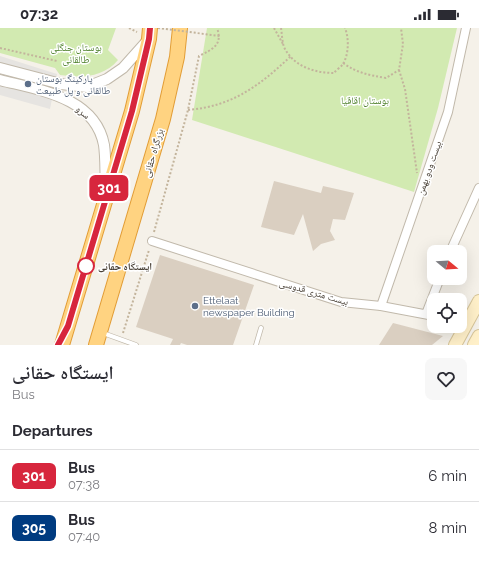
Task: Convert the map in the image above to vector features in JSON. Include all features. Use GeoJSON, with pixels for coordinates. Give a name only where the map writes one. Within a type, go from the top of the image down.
{"type":"FeatureCollection","features":[{"type":"Feature","properties":{"kind":"highway","name":"بزرگراه حقانی"},"geometry":{"type":"LineString","coordinates":[[98,339],[162,119],[177,57],[180,28]]}},
{"type":"Feature","properties":{"kind":"highway"},"geometry":{"type":"LineString","coordinates":[[62,345],[132,111],[152,32]]}},
{"type":"Feature","properties":{"kind":"main road"},"geometry":{"type":"LineString","coordinates":[[467,318],[479,301]]}},
{"type":"Feature","properties":{"kind":"main road"},"geometry":{"type":"LineString","coordinates":[[456,345],[460,333]]}},
{"type":"Feature","properties":{"kind":"main road"},"geometry":{"type":"LineString","coordinates":[[474,345],[479,336]]}},
{"type":"Feature","properties":{"kind":"street","name":"بیست ودو بهمن"},"geometry":{"type":"LineString","coordinates":[[382,306],[448,112],[466,28]]}},
{"type":"Feature","properties":{"kind":"street"},"geometry":{"type":"LineString","coordinates":[[0,68],[61,84],[87,87],[107,80],[123,68],[152,32]]}},
{"type":"Feature","properties":{"kind":"street","name":"سرو"},"geometry":{"type":"LineString","coordinates":[[0,80],[58,96],[80,107],[97,124],[104,145],[106,195]]}},
{"type":"Feature","properties":{"kind":"street"},"geometry":{"type":"LineString","coordinates":[[453,245],[479,188]]}},
{"type":"Feature","properties":{"kind":"street","name":"بیست متری قدوسی"},"geometry":{"type":"LineString","coordinates":[[152,242],[341,302],[382,306],[427,314]]}},
{"type":"Feature","properties":{"kind":"lane"},"geometry":{"type":"LineString","coordinates":[[58,345],[68,326]]}},
{"type":"Feature","properties":{"kind":"lane"},"geometry":{"type":"LineString","coordinates":[[256,345],[262,328]]}},
{"type":"Feature","properties":{"kind":"lane"},"geometry":{"type":"LineString","coordinates":[[98,339],[121,340],[136,345]]}},
{"type":"Feature","properties":{"kind":"path"},"geometry":{"type":"LineString","coordinates":[[121,340],[152,242],[188,110],[199,56],[216,46],[220,36],[217,28]]}},
{"type":"Feature","properties":{"kind":"path"},"geometry":{"type":"LineString","coordinates":[[274,28],[284,46],[295,61],[308,69],[322,73],[334,73],[343,63],[348,48],[345,28]]}},
{"type":"Feature","properties":{"kind":"path"},"geometry":{"type":"LineString","coordinates":[[281,28],[284,46]]}},
{"type":"Feature","properties":{"kind":"path"},"geometry":{"type":"LineString","coordinates":[[401,28],[403,44],[399,70],[405,89],[420,194]]}},
{"type":"Feature","properties":{"kind":"path"},"geometry":{"type":"LineString","coordinates":[[152,32],[220,36]]}},
{"type":"Feature","properties":{"kind":"path"},"geometry":{"type":"LineString","coordinates":[[0,48],[57,62]]}},
{"type":"Feature","properties":{"kind":"path"},"geometry":{"type":"LineString","coordinates":[[188,110],[203,109],[224,103],[252,90],[270,76],[291,56]]}},
{"type":"Feature","properties":{"kind":"path"},"geometry":{"type":"LineString","coordinates":[[343,63],[354,70],[369,75],[386,78],[399,70]]}},
{"type":"Feature","properties":{"kind":"green space","name":"بوستان جنگلی طالقانی"},"geometry":{"type":"Polygon","coordinates":[[[0,28],[116,28],[108,50],[118,60],[105,70],[91,75],[60,75],[55,68],[0,53],[0,28]]]}},
{"type":"Feature","properties":{"kind":"green space","name":"بوستان اقاقیا"},"geometry":{"type":"Polygon","coordinates":[[[207,28],[457,28],[438,108],[414,192],[192,120],[207,28]]]}},
{"type":"Feature","properties":{"kind":"shaded area","name":"پارکینگ بوستان طالقانی و پل طبیعت"},"geometry":{"type":"Polygon","coordinates":[[[0,56],[57,74],[50,109],[0,95],[0,56]]]}},
{"type":"Feature","properties":{"kind":"building"},"geometry":{"type":"Polygon","coordinates":[[[274,181],[321,193],[323,186],[354,193],[345,220],[333,219],[330,231],[335,240],[321,244],[313,251],[303,214],[294,235],[261,227],[274,181]]]}},
{"type":"Feature","properties":{"kind":"building","name":"Ettelaat newspaper Building"},"geometry":{"type":"Polygon","coordinates":[[[160,255],[254,285],[233,345],[187,345],[181,343],[180,345],[170,345],[173,339],[136,327],[160,255]]]}},
{"type":"Feature","properties":{"kind":"building"},"geometry":{"type":"Polygon","coordinates":[[[393,323],[443,336],[432,345],[379,345],[393,323]]]}},
{"type":"Feature","properties":{"kind":"bus line","name":"301"},"geometry":{"type":"LineString","coordinates":[[58,345],[68,326],[132,111],[149,39],[150,28]]}},
{"type":"Feature","properties":{"kind":"place","name":"پارکینگ بوستان طالقانی و پل طبیعت"},"geometry":{"type":"Point","coordinates":[28,84]}},
{"type":"Feature","properties":{"kind":"place","name":"ایستگاه حقانی"},"geometry":{"type":"Point","coordinates":[86,266]}},
{"type":"Feature","properties":{"kind":"place","name":"Ettelaat newspaper Building"},"geometry":{"type":"Point","coordinates":[195,306]}}]}
